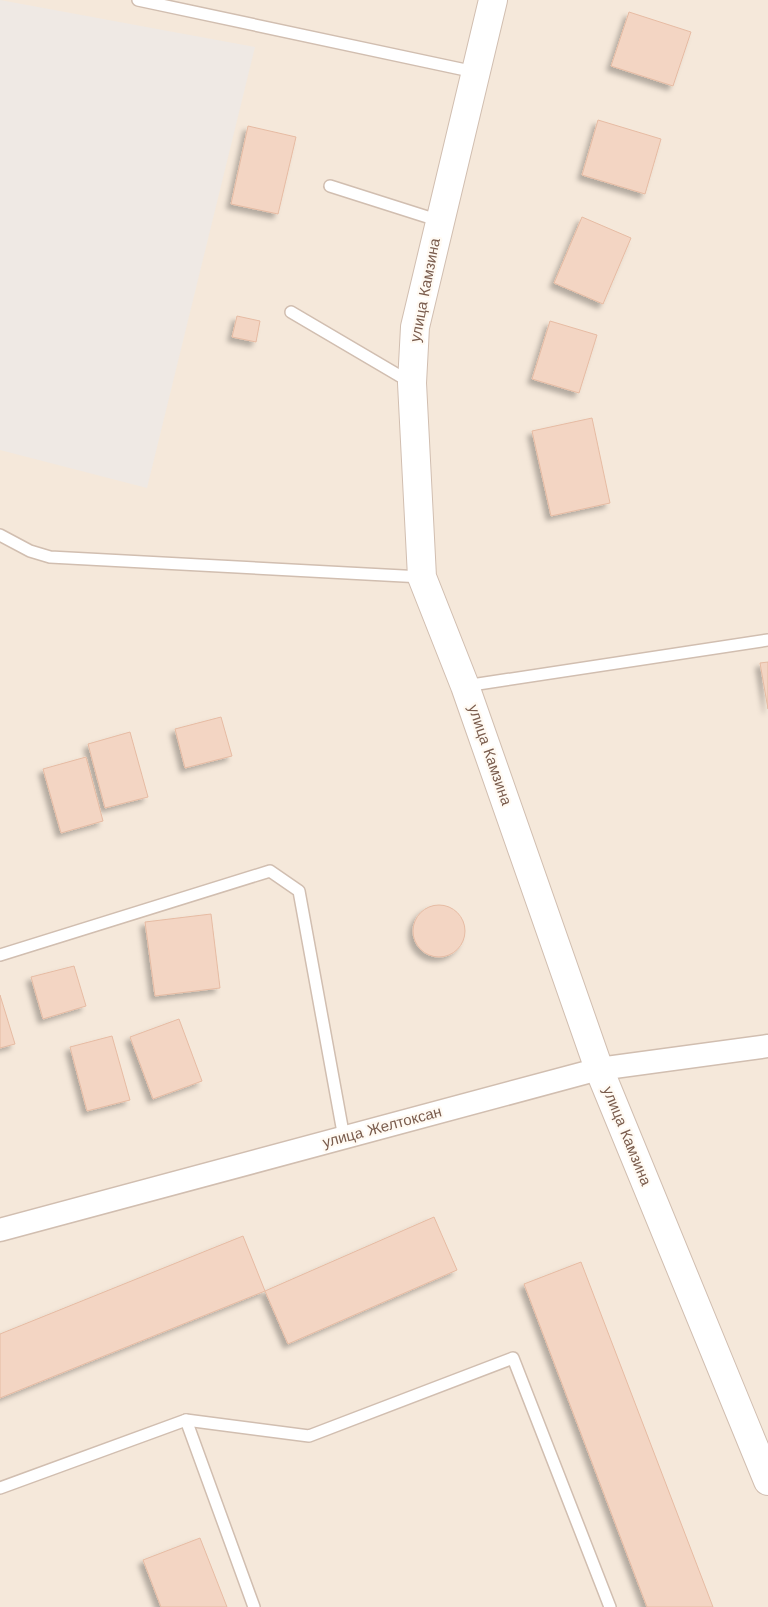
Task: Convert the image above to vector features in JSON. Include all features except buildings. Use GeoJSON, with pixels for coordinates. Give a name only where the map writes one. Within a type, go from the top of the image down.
{"type":"FeatureCollection","features":[{"type":"Feature","properties":{"kind":"street","name":"улица Камзина"},"geometry":{"type":"LineString","coordinates":[[493,0],[415,327],[412,383],[422,577],[465,686],[599,1069],[768,1481]]}},
{"type":"Feature","properties":{"kind":"street","name":"улица Желтоксан"},"geometry":{"type":"LineString","coordinates":[[0,1230],[599,1069],[768,1046]]}},
{"type":"Feature","properties":{"kind":"lane"},"geometry":{"type":"LineString","coordinates":[[138,0],[475,72]]}},
{"type":"Feature","properties":{"kind":"lane"},"geometry":{"type":"LineString","coordinates":[[330,186],[440,221]]}},
{"type":"Feature","properties":{"kind":"lane"},"geometry":{"type":"LineString","coordinates":[[291,312],[412,383]]}},
{"type":"Feature","properties":{"kind":"lane"},"geometry":{"type":"LineString","coordinates":[[0,535],[30,551],[50,557],[422,577]]}},
{"type":"Feature","properties":{"kind":"lane"},"geometry":{"type":"LineString","coordinates":[[465,686],[768,640]]}},
{"type":"Feature","properties":{"kind":"lane"},"geometry":{"type":"LineString","coordinates":[[0,956],[270,871],[299,891],[344,1138]]}},
{"type":"Feature","properties":{"kind":"lane"},"geometry":{"type":"LineString","coordinates":[[0,1488],[186,1420],[309,1436],[513,1358],[610,1607]]}},
{"type":"Feature","properties":{"kind":"lane"},"geometry":{"type":"LineString","coordinates":[[186,1420],[254,1607]]}},
{"type":"Feature","properties":{"kind":"shaded area"},"geometry":{"type":"Polygon","coordinates":[[[0,0],[768,0],[768,1607],[0,1607],[0,0]]]}},
{"type":"Feature","properties":{"kind":"shaded area"},"geometry":{"type":"Polygon","coordinates":[[[0,0],[255,47],[147,488],[0,450],[0,0]]]}}]}
